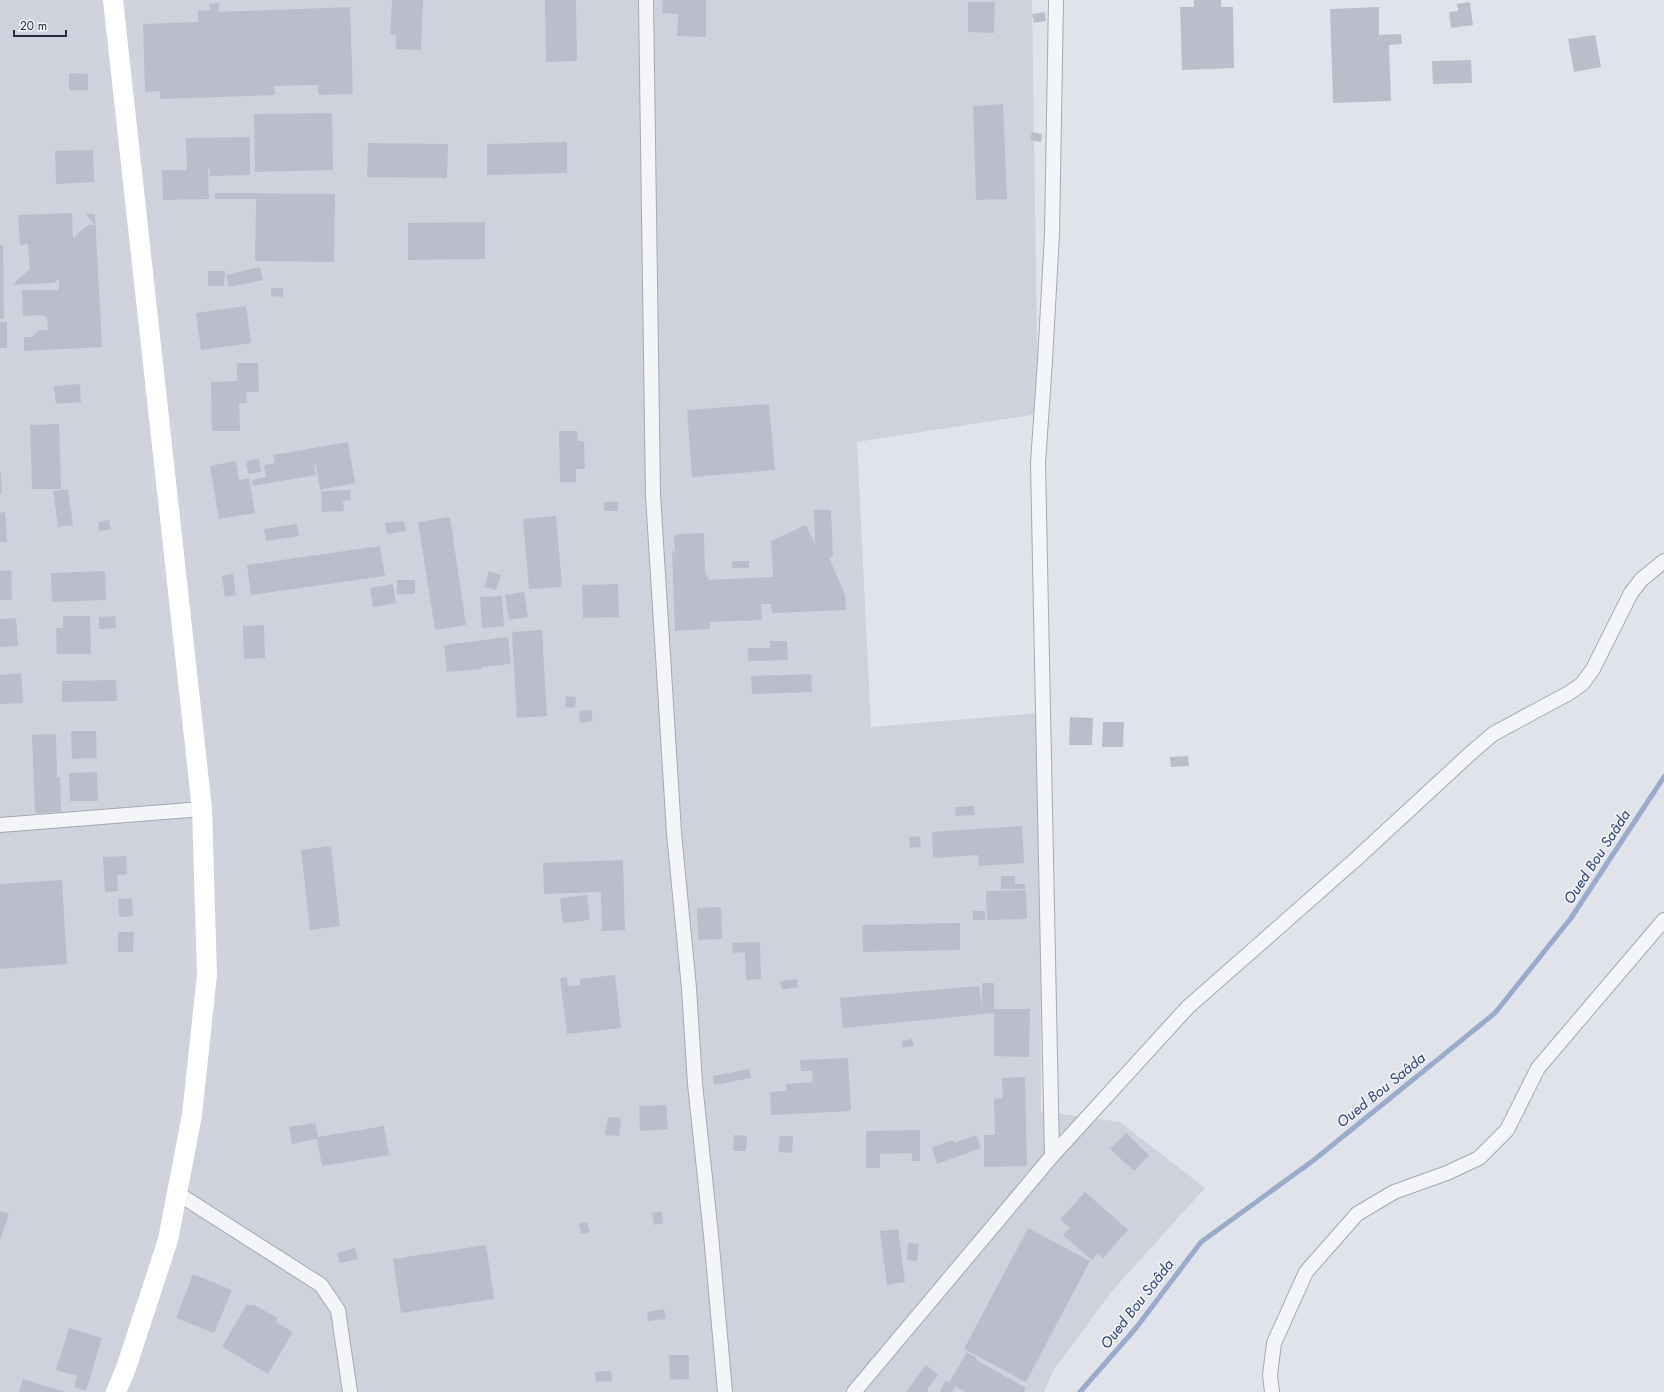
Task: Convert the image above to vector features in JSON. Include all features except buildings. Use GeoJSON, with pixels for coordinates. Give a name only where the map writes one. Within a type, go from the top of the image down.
{"type":"FeatureCollection","features":[{"type":"Feature","properties":{"kind":"main road"},"geometry":{"type":"LineString","coordinates":[[113,0],[202,810],[207,974],[192,1114],[168,1240],[126,1368],[116,1392]]}},
{"type":"Feature","properties":{"kind":"street"},"geometry":{"type":"LineString","coordinates":[[646,0],[653,495],[674,833],[689,988],[695,1084],[711,1235],[725,1392]]}},
{"type":"Feature","properties":{"kind":"street"},"geometry":{"type":"LineString","coordinates":[[1052,1156],[1038,463],[1046,361],[1052,234],[1056,0]]}},
{"type":"Feature","properties":{"kind":"street"},"geometry":{"type":"LineString","coordinates":[[854,1392],[1052,1156],[1188,1007],[1356,860],[1493,734],[1569,693],[1582,684],[1593,670],[1631,593],[1641,580],[1664,561]]}},
{"type":"Feature","properties":{"kind":"street"},"geometry":{"type":"LineString","coordinates":[[0,825],[202,810]]}},
{"type":"Feature","properties":{"kind":"street"},"geometry":{"type":"LineString","coordinates":[[1272,1392],[1270,1375],[1274,1343],[1306,1272],[1357,1214],[1394,1192],[1447,1173],[1479,1158],[1507,1130],[1538,1068],[1664,920]]}},
{"type":"Feature","properties":{"kind":"street"},"geometry":{"type":"LineString","coordinates":[[177,1193],[321,1285],[338,1310],[350,1392]]}},
{"type":"Feature","properties":{"kind":"shaded area"},"geometry":{"type":"Polygon","coordinates":[[[0,0],[1032,0],[1038,414],[857,442],[871,727],[1040,713],[1041,1111],[1120,1122],[1205,1188],[1112,1291],[1053,1371],[1044,1392],[0,1392],[0,0]]]}},
{"type":"Feature","properties":{"kind":"waterway","name":"Oued Bou Saâda"},"geometry":{"type":"LineString","coordinates":[[1080,1392],[1136,1328],[1201,1242],[1314,1160],[1495,1013],[1571,918],[1664,777]]}}]}
